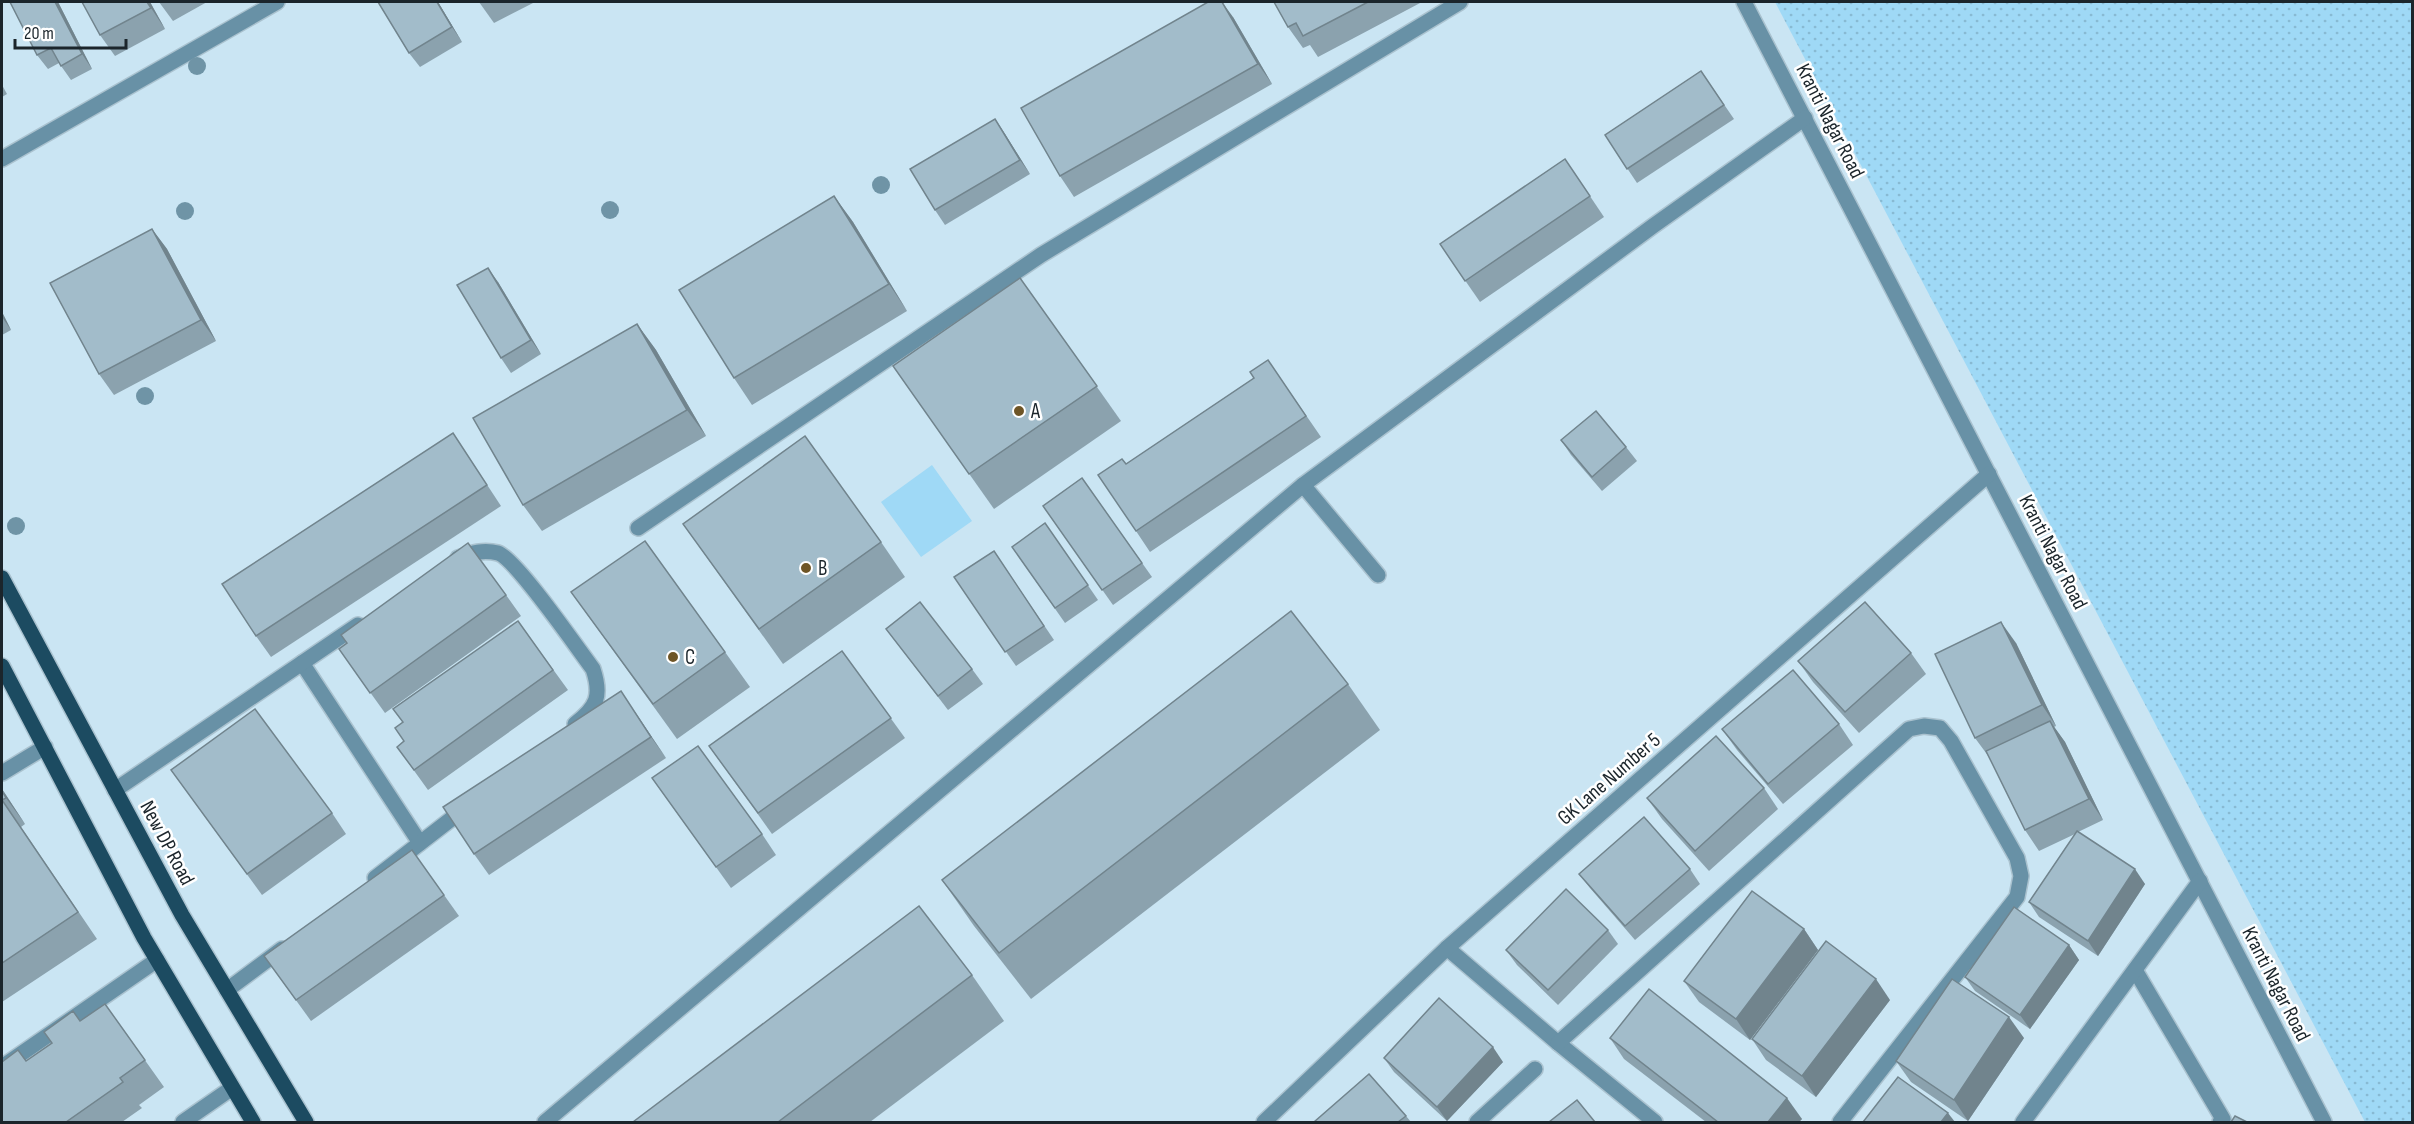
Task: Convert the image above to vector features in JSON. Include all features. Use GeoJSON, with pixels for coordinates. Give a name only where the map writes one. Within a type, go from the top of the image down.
{"type":"FeatureCollection","features":[{"type":"Feature","properties":{"kind":"main road","name":"New DP Road"},"geometry":{"type":"LineString","coordinates":[[2,578],[182,915],[306,1122]]}},
{"type":"Feature","properties":{"kind":"main road"},"geometry":{"type":"LineString","coordinates":[[2,666],[157,960],[253,1122]]}},
{"type":"Feature","properties":{"kind":"street"},"geometry":{"type":"LineString","coordinates":[[2,159],[277,2]]}},
{"type":"Feature","properties":{"kind":"street"},"geometry":{"type":"LineString","coordinates":[[638,528],[1041,255],[1460,2]]}},
{"type":"Feature","properties":{"kind":"street","name":"Kranti Nagar Road"},"geometry":{"type":"LineString","coordinates":[[1744,2],[2324,1122]]}},
{"type":"Feature","properties":{"kind":"street"},"geometry":{"type":"LineString","coordinates":[[545,1122],[1303,485],[1643,233],[1805,118]]}},
{"type":"Feature","properties":{"kind":"street","name":"GK Lane Number 5"},"geometry":{"type":"LineString","coordinates":[[1264,1122],[1447,948],[1989,474]]}},
{"type":"Feature","properties":{"kind":"street"},"geometry":{"type":"LineString","coordinates":[[1303,485],[1378,574]]}},
{"type":"Feature","properties":{"kind":"street"},"geometry":{"type":"LineString","coordinates":[[447,565],[457,558],[480,550],[501,554],[517,568],[593,669],[598,686],[596,704],[585,717],[566,731]]}},
{"type":"Feature","properties":{"kind":"street"},"geometry":{"type":"LineString","coordinates":[[115,790],[370,617]]}},
{"type":"Feature","properties":{"kind":"street"},"geometry":{"type":"LineString","coordinates":[[302,663],[420,843]]}},
{"type":"Feature","properties":{"kind":"street"},"geometry":{"type":"LineString","coordinates":[[1558,1043],[1909,729],[1924,726],[1940,728],[1951,741],[2017,858],[2021,876],[2017,897],[1840,1122]]}},
{"type":"Feature","properties":{"kind":"street"},"geometry":{"type":"LineString","coordinates":[[2,773],[45,747]]}},
{"type":"Feature","properties":{"kind":"street"},"geometry":{"type":"LineString","coordinates":[[366,884],[484,794]]}},
{"type":"Feature","properties":{"kind":"street"},"geometry":{"type":"LineString","coordinates":[[2023,1122],[2200,881]]}},
{"type":"Feature","properties":{"kind":"street"},"geometry":{"type":"LineString","coordinates":[[227,990],[294,940]]}},
{"type":"Feature","properties":{"kind":"street"},"geometry":{"type":"LineString","coordinates":[[1447,948],[1655,1122]]}},
{"type":"Feature","properties":{"kind":"street"},"geometry":{"type":"LineString","coordinates":[[2,1067],[157,960]]}},
{"type":"Feature","properties":{"kind":"street"},"geometry":{"type":"LineString","coordinates":[[2135,970],[2223,1119],[2220,1122]]}},
{"type":"Feature","properties":{"kind":"street"},"geometry":{"type":"LineString","coordinates":[[1477,1122],[1535,1069]]}},
{"type":"Feature","properties":{"kind":"street"},"geometry":{"type":"LineString","coordinates":[[183,1122],[232,1088]]}},
{"type":"Feature","properties":{"kind":"shaded area"},"geometry":{"type":"Polygon","coordinates":[[[1775,2],[2412,2],[2412,1122],[2365,1122],[1775,2]]]}},
{"type":"Feature","properties":{"kind":"shaded area"},"geometry":{"type":"Polygon","coordinates":[[[932,465],[972,521],[921,557],[881,502],[932,465]]]}},
{"type":"Feature","properties":{"kind":"building"},"geometry":{"type":"Polygon","coordinates":[[[10,2],[55,2],[82,54],[61,66],[51,48],[37,55],[10,2]]]}},
{"type":"Feature","properties":{"kind":"building"},"geometry":{"type":"Polygon","coordinates":[[[82,2],[147,2],[151,8],[100,35],[82,2]]]}},
{"type":"Feature","properties":{"kind":"building"},"geometry":{"type":"Polygon","coordinates":[[[378,2],[437,2],[452,27],[409,53],[378,2]]]}},
{"type":"Feature","properties":{"kind":"building"},"geometry":{"type":"Polygon","coordinates":[[[1208,2],[1222,2],[1258,64],[1060,176],[1021,108],[1208,2]]]}},
{"type":"Feature","properties":{"kind":"building"},"geometry":{"type":"Polygon","coordinates":[[[1274,2],[1368,2],[1303,36],[1296,23],[1288,27],[1274,2]]]}},
{"type":"Feature","properties":{"kind":"building"},"geometry":{"type":"Polygon","coordinates":[[[1701,71],[1724,105],[1627,169],[1605,135],[1701,71]]]}},
{"type":"Feature","properties":{"kind":"building"},"geometry":{"type":"Polygon","coordinates":[[[995,119],[1020,160],[935,210],[910,169],[995,119]]]}},
{"type":"Feature","properties":{"kind":"building"},"geometry":{"type":"Polygon","coordinates":[[[1565,159],[1590,196],[1465,281],[1440,244],[1565,159]]]}},
{"type":"Feature","properties":{"kind":"building"},"geometry":{"type":"Polygon","coordinates":[[[834,196],[889,284],[734,378],[679,290],[834,196]]]}},
{"type":"Feature","properties":{"kind":"building"},"geometry":{"type":"Polygon","coordinates":[[[152,229],[201,320],[99,374],[50,283],[152,229]]]}},
{"type":"Feature","properties":{"kind":"building"},"geometry":{"type":"Polygon","coordinates":[[[488,268],[531,340],[501,358],[457,285],[488,268]]]}},
{"type":"Feature","properties":{"kind":"building","name":"A"},"geometry":{"type":"Polygon","coordinates":[[[1020,278],[1097,386],[969,474],[893,366],[1020,278]]]}},
{"type":"Feature","properties":{"kind":"building"},"geometry":{"type":"Polygon","coordinates":[[[637,324],[687,410],[523,505],[473,418],[637,324]]]}},
{"type":"Feature","properties":{"kind":"building"},"geometry":{"type":"Polygon","coordinates":[[[1268,360],[1306,416],[1136,531],[1098,475],[1122,459],[1126,464],[1254,378],[1250,372],[1268,360]]]}},
{"type":"Feature","properties":{"kind":"building"},"geometry":{"type":"Polygon","coordinates":[[[1596,411],[1626,447],[1592,477],[1561,440],[1596,411]]]}},
{"type":"Feature","properties":{"kind":"building"},"geometry":{"type":"Polygon","coordinates":[[[453,433],[487,485],[256,636],[222,584],[453,433]]]}},
{"type":"Feature","properties":{"kind":"building","name":"B"},"geometry":{"type":"Polygon","coordinates":[[[805,436],[881,542],[759,629],[683,524],[805,436]]]}},
{"type":"Feature","properties":{"kind":"building"},"geometry":{"type":"Polygon","coordinates":[[[1082,478],[1142,563],[1102,590],[1043,506],[1082,478]]]}},
{"type":"Feature","properties":{"kind":"building"},"geometry":{"type":"Polygon","coordinates":[[[1045,523],[1088,585],[1055,608],[1012,547],[1045,523]]]}},
{"type":"Feature","properties":{"kind":"building","name":"C"},"geometry":{"type":"Polygon","coordinates":[[[645,541],[725,652],[653,704],[571,592],[645,541]]]}},
{"type":"Feature","properties":{"kind":"building"},"geometry":{"type":"Polygon","coordinates":[[[468,543],[506,595],[370,693],[339,649],[347,643],[341,635],[468,543]]]}},
{"type":"Feature","properties":{"kind":"building"},"geometry":{"type":"Polygon","coordinates":[[[994,551],[1044,626],[1005,652],[954,577],[994,551]]]}},
{"type":"Feature","properties":{"kind":"building"},"geometry":{"type":"Polygon","coordinates":[[[920,602],[972,669],[938,696],[886,629],[920,602]]]}},
{"type":"Feature","properties":{"kind":"building"},"geometry":{"type":"Polygon","coordinates":[[[1865,602],[1911,653],[1845,712],[1798,661],[1865,602]]]}},
{"type":"Feature","properties":{"kind":"building"},"geometry":{"type":"Polygon","coordinates":[[[1291,611],[1348,684],[999,953],[942,880],[1291,611]]]}},
{"type":"Feature","properties":{"kind":"building"},"geometry":{"type":"Polygon","coordinates":[[[518,621],[553,670],[414,770],[397,747],[404,741],[395,728],[403,722],[393,709],[518,621]]]}},
{"type":"Feature","properties":{"kind":"building"},"geometry":{"type":"Polygon","coordinates":[[[2001,622],[2042,705],[1975,738],[1935,654],[2001,622]]]}},
{"type":"Feature","properties":{"kind":"building"},"geometry":{"type":"Polygon","coordinates":[[[842,651],[891,718],[758,813],[709,746],[842,651]]]}},
{"type":"Feature","properties":{"kind":"building"},"geometry":{"type":"Polygon","coordinates":[[[1793,670],[1839,724],[1768,784],[1722,729],[1793,670]]]}},
{"type":"Feature","properties":{"kind":"building"},"geometry":{"type":"Polygon","coordinates":[[[621,691],[651,737],[474,854],[443,807],[621,691]]]}},
{"type":"Feature","properties":{"kind":"building"},"geometry":{"type":"Polygon","coordinates":[[[255,709],[332,813],[247,874],[171,770],[255,709]]]}},
{"type":"Feature","properties":{"kind":"building"},"geometry":{"type":"Polygon","coordinates":[[[2050,721],[2089,799],[2025,830],[1986,751],[2050,721]]]}},
{"type":"Feature","properties":{"kind":"building"},"geometry":{"type":"Polygon","coordinates":[[[1716,736],[1764,788],[1695,851],[1647,798],[1716,736]]]}},
{"type":"Feature","properties":{"kind":"building"},"geometry":{"type":"Polygon","coordinates":[[[698,746],[762,834],[716,867],[652,778],[698,746]]]}},
{"type":"Feature","properties":{"kind":"building"},"geometry":{"type":"Polygon","coordinates":[[[2,800],[78,912],[2,963],[2,800]]]}},
{"type":"Feature","properties":{"kind":"building"},"geometry":{"type":"Polygon","coordinates":[[[1644,817],[1690,869],[1625,926],[1579,874],[1644,817]]]}},
{"type":"Feature","properties":{"kind":"building"},"geometry":{"type":"Polygon","coordinates":[[[2077,831],[2135,869],[2088,941],[2029,902],[2077,831]]]}},
{"type":"Feature","properties":{"kind":"building"},"geometry":{"type":"Polygon","coordinates":[[[412,850],[444,895],[296,1000],[264,956],[412,850]]]}},
{"type":"Feature","properties":{"kind":"building"},"geometry":{"type":"Polygon","coordinates":[[[1566,889],[1608,930],[1548,990],[1506,950],[1566,889]]]}},
{"type":"Feature","properties":{"kind":"building"},"geometry":{"type":"Polygon","coordinates":[[[1752,891],[1804,929],[1736,1019],[1684,981],[1752,891]]]}},
{"type":"Feature","properties":{"kind":"building"},"geometry":{"type":"Polygon","coordinates":[[[919,906],[972,975],[778,1122],[633,1122],[919,906]]]}},
{"type":"Feature","properties":{"kind":"building"},"geometry":{"type":"Polygon","coordinates":[[[2014,907],[2069,945],[2020,1015],[1965,977],[2014,907]]]}},
{"type":"Feature","properties":{"kind":"building"},"geometry":{"type":"Polygon","coordinates":[[[1826,941],[1876,979],[1802,1076],[1752,1039],[1826,941]]]}},
{"type":"Feature","properties":{"kind":"building"},"geometry":{"type":"Polygon","coordinates":[[[1952,979],[2009,1017],[1954,1100],[1896,1061],[1952,979]]]}},
{"type":"Feature","properties":{"kind":"building"},"geometry":{"type":"Polygon","coordinates":[[[1649,989],[1787,1098],[1768,1122],[1718,1122],[1610,1038],[1649,989]]]}},
{"type":"Feature","properties":{"kind":"building"},"geometry":{"type":"Polygon","coordinates":[[[1439,998],[1493,1047],[1437,1107],[1384,1058],[1439,998]]]}},
{"type":"Feature","properties":{"kind":"building"},"geometry":{"type":"Polygon","coordinates":[[[105,1004],[145,1060],[120,1078],[123,1082],[66,1122],[2,1122],[2,1062],[18,1050],[26,1061],[52,1043],[44,1032],[73,1011],[80,1021],[105,1004]]]}},
{"type":"Feature","properties":{"kind":"building"},"geometry":{"type":"Polygon","coordinates":[[[1369,1074],[1406,1116],[1398,1122],[1314,1122],[1369,1074]]]}},
{"type":"Feature","properties":{"kind":"building"},"geometry":{"type":"Polygon","coordinates":[[[1898,1077],[1948,1113],[1941,1122],[1863,1122],[1898,1077]]]}},
{"type":"Feature","properties":{"kind":"building"},"geometry":{"type":"Polygon","coordinates":[[[1577,1100],[1595,1122],[1549,1122],[1577,1100]]]}},
{"type":"Feature","properties":{"kind":"building"},"geometry":{"type":"Polygon","coordinates":[[[2235,1116],[2247,1122],[2231,1122],[2235,1116]]]}},
{"type":"Feature","properties":{"kind":"place","name":"A"},"geometry":{"type":"Point","coordinates":[1019,411]}},
{"type":"Feature","properties":{"kind":"place","name":"B"},"geometry":{"type":"Point","coordinates":[806,568]}},
{"type":"Feature","properties":{"kind":"place","name":"C"},"geometry":{"type":"Point","coordinates":[673,657]}}]}
